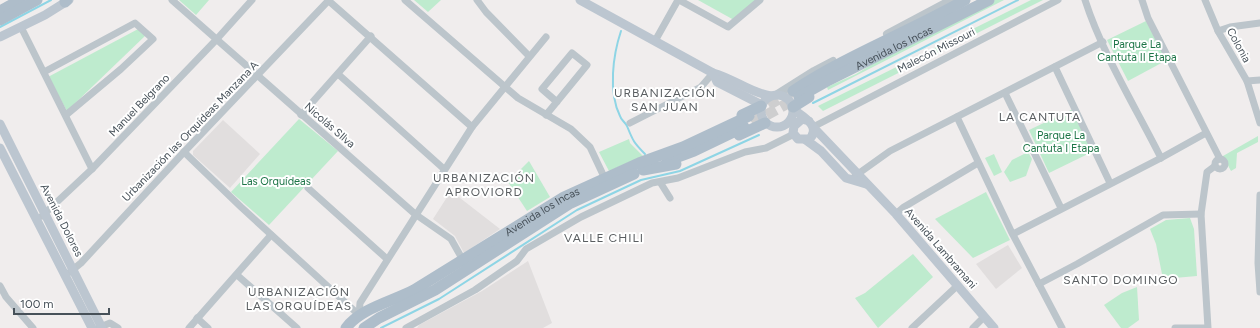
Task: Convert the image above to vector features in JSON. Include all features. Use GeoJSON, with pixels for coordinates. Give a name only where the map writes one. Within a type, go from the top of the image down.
{"type":"FeatureCollection","features":[{"type":"Feature","properties":{"kind":"main road"},"geometry":{"type":"LineString","coordinates":[[0,11],[20,0]]}},
{"type":"Feature","properties":{"kind":"main road"},"geometry":{"type":"LineString","coordinates":[[0,20],[37,0]]}},
{"type":"Feature","properties":{"kind":"main road"},"geometry":{"type":"LineString","coordinates":[[580,0],[592,3],[655,42],[713,73],[723,76],[758,93],[774,95],[788,99],[793,108],[792,117],[783,126],[774,127],[765,123],[761,115],[762,106],[774,95]]}},
{"type":"Feature","properties":{"kind":"main road"},"geometry":{"type":"LineString","coordinates":[[948,2],[964,0]]}},
{"type":"Feature","properties":{"kind":"main road","name":"Avenida los Incas"},"geometry":{"type":"LineString","coordinates":[[964,0],[944,12],[823,73],[796,94],[829,80],[989,0]]}},
{"type":"Feature","properties":{"kind":"main road"},"geometry":{"type":"LineString","coordinates":[[0,37],[67,1]]}},
{"type":"Feature","properties":{"kind":"main road"},"geometry":{"type":"LineString","coordinates":[[793,108],[889,50]]}},
{"type":"Feature","properties":{"kind":"main road"},"geometry":{"type":"LineString","coordinates":[[713,73],[717,82],[762,106]]}},
{"type":"Feature","properties":{"kind":"main road"},"geometry":{"type":"LineString","coordinates":[[750,100],[750,117]]}},
{"type":"Feature","properties":{"kind":"main road","name":"Avenida los Incas"},"geometry":{"type":"LineString","coordinates":[[364,328],[398,304],[466,265],[528,224],[564,196],[607,182],[641,167],[683,156],[750,117],[762,106]]}},
{"type":"Feature","properties":{"kind":"main road","name":"Avenida Lambramani"},"geometry":{"type":"LineString","coordinates":[[793,108],[812,124],[855,177],[868,184],[896,214],[994,328]]}},
{"type":"Feature","properties":{"kind":"main road"},"geometry":{"type":"LineString","coordinates":[[783,126],[802,140],[806,140],[811,137],[812,124],[798,120],[794,126],[794,134]]}},
{"type":"Feature","properties":{"kind":"main road"},"geometry":{"type":"LineString","coordinates":[[641,167],[676,164],[765,123]]}},
{"type":"Feature","properties":{"kind":"main road","name":"Avenida Dolores"},"geometry":{"type":"LineString","coordinates":[[0,124],[74,270],[98,328]]}},
{"type":"Feature","properties":{"kind":"main road","name":"Avenida Lambramani"},"geometry":{"type":"LineString","coordinates":[[806,140],[821,151],[846,178],[855,177]]}},
{"type":"Feature","properties":{"kind":"main road","name":"Avenida Dolores"},"geometry":{"type":"LineString","coordinates":[[0,148],[65,275],[98,328]]}},
{"type":"Feature","properties":{"kind":"main road","name":"Avenida los Incas"},"geometry":{"type":"LineString","coordinates":[[351,326],[359,315],[398,304]]}},
{"type":"Feature","properties":{"kind":"street","name":"Nicolás SIlva"},"geometry":{"type":"LineString","coordinates":[[172,0],[216,40],[259,75],[301,115],[415,214],[451,239],[466,265]]}},
{"type":"Feature","properties":{"kind":"street","name":"Manuel Belgrano"},"geometry":{"type":"LineString","coordinates":[[36,218],[46,214],[92,169],[216,40],[252,0]]}},
{"type":"Feature","properties":{"kind":"street"},"geometry":{"type":"LineString","coordinates":[[329,0],[472,127]]}},
{"type":"Feature","properties":{"kind":"street","name":"Urbanización las Orquídeas Manzana A"},"geometry":{"type":"LineString","coordinates":[[65,275],[74,270],[329,0]]}},
{"type":"Feature","properties":{"kind":"street"},"geometry":{"type":"LineString","coordinates":[[406,0],[518,98],[571,129],[590,147],[607,182]]}},
{"type":"Feature","properties":{"kind":"street"},"geometry":{"type":"LineString","coordinates":[[477,0],[486,12],[530,56]]}},
{"type":"Feature","properties":{"kind":"street"},"geometry":{"type":"LineString","coordinates":[[655,42],[679,0],[728,27],[760,0]]}},
{"type":"Feature","properties":{"kind":"street","name":"Malecón Missouri"},"geometry":{"type":"LineString","coordinates":[[812,124],[824,120],[1058,0]]}},
{"type":"Feature","properties":{"kind":"street"},"geometry":{"type":"LineString","coordinates":[[1085,0],[1091,18],[1161,158]]}},
{"type":"Feature","properties":{"kind":"street"},"geometry":{"type":"LineString","coordinates":[[1142,0],[1148,18],[1206,133],[1220,159],[1224,162],[1224,168],[1219,169],[1216,166],[1206,172],[1201,214],[1208,328],[1174,328]]}},
{"type":"Feature","properties":{"kind":"street","name":"Colonia"},"geometry":{"type":"LineString","coordinates":[[1205,0],[1218,31],[1247,81],[1260,123]]}},
{"type":"Feature","properties":{"kind":"street","name":"Avenida los Incas"},"geometry":{"type":"LineString","coordinates":[[774,95],[814,71],[948,2]]}},
{"type":"Feature","properties":{"kind":"street"},"geometry":{"type":"LineString","coordinates":[[44,72],[135,23],[153,39],[66,115]]}},
{"type":"Feature","properties":{"kind":"street"},"geometry":{"type":"LineString","coordinates":[[1218,31],[1230,27],[1260,23]]}},
{"type":"Feature","properties":{"kind":"street"},"geometry":{"type":"LineString","coordinates":[[21,27],[92,169]]}},
{"type":"Feature","properties":{"kind":"street"},"geometry":{"type":"LineString","coordinates":[[301,115],[371,36]]}},
{"type":"Feature","properties":{"kind":"street"},"geometry":{"type":"LineString","coordinates":[[359,315],[360,303],[415,214],[472,127],[546,37]]}},
{"type":"Feature","properties":{"kind":"street"},"geometry":{"type":"LineString","coordinates":[[855,177],[890,151],[1103,42]]}},
{"type":"Feature","properties":{"kind":"street"},"geometry":{"type":"LineString","coordinates":[[546,115],[557,102],[587,65],[572,53],[542,89],[557,102]]}},
{"type":"Feature","properties":{"kind":"street"},"geometry":{"type":"LineString","coordinates":[[1055,67],[1110,184]]}},
{"type":"Feature","properties":{"kind":"street"},"geometry":{"type":"LineString","coordinates":[[630,123],[701,87],[713,73]]}},
{"type":"Feature","properties":{"kind":"street"},"geometry":{"type":"LineString","coordinates":[[338,74],[444,170]]}},
{"type":"Feature","properties":{"kind":"street"},"geometry":{"type":"LineString","coordinates":[[1247,81],[1260,80]]}},
{"type":"Feature","properties":{"kind":"street"},"geometry":{"type":"LineString","coordinates":[[1005,93],[1061,208]]}},
{"type":"Feature","properties":{"kind":"street"},"geometry":{"type":"LineString","coordinates":[[957,117],[1013,234],[1062,328]]}},
{"type":"Feature","properties":{"kind":"street"},"geometry":{"type":"LineString","coordinates":[[1013,234],[1061,208],[1161,158],[1206,133]]}},
{"type":"Feature","properties":{"kind":"street"},"geometry":{"type":"LineString","coordinates":[[406,328],[461,298],[500,274],[519,260],[526,249],[556,230],[636,190],[690,174],[744,152],[766,148],[794,134]]}},
{"type":"Feature","properties":{"kind":"street"},"geometry":{"type":"LineString","coordinates":[[184,152],[271,235],[359,315]]}},
{"type":"Feature","properties":{"kind":"street"},"geometry":{"type":"LineString","coordinates":[[896,214],[904,207],[978,163]]}},
{"type":"Feature","properties":{"kind":"street"},"geometry":{"type":"LineString","coordinates":[[660,182],[670,198]]}},
{"type":"Feature","properties":{"kind":"street"},"geometry":{"type":"LineString","coordinates":[[308,188],[387,259]]}},
{"type":"Feature","properties":{"kind":"street"},"geometry":{"type":"LineString","coordinates":[[1260,195],[1260,292]]}},
{"type":"Feature","properties":{"kind":"street"},"geometry":{"type":"LineString","coordinates":[[1039,284],[1163,215],[1201,214]]}},
{"type":"Feature","properties":{"kind":"street"},"geometry":{"type":"LineString","coordinates":[[188,328],[271,235]]}},
{"type":"Feature","properties":{"kind":"street"},"geometry":{"type":"LineString","coordinates":[[237,274],[297,328]]}},
{"type":"Feature","properties":{"kind":"street"},"geometry":{"type":"LineString","coordinates":[[0,286],[3,298],[33,328]]}},
{"type":"Feature","properties":{"kind":"street"},"geometry":{"type":"LineString","coordinates":[[912,328],[957,286]]}},
{"type":"Feature","properties":{"kind":"street"},"geometry":{"type":"LineString","coordinates":[[973,328],[984,317]]}},
{"type":"Feature","properties":{"kind":"street"},"geometry":{"type":"LineString","coordinates":[[197,318],[208,328]]}},
{"type":"Feature","properties":{"kind":"street"},"geometry":{"type":"LineString","coordinates":[[98,328],[110,323],[118,328]]}},
{"type":"Feature","properties":{"kind":"shaded area"},"geometry":{"type":"Polygon","coordinates":[[[223,120],[260,154],[230,188],[193,155],[193,151],[223,120]]]}},
{"type":"Feature","properties":{"kind":"shaded area"},"geometry":{"type":"Polygon","coordinates":[[[451,191],[500,229],[464,253],[455,236],[433,219],[451,191]]]}},
{"type":"Feature","properties":{"kind":"shaded area"},"geometry":{"type":"Polygon","coordinates":[[[1008,245],[1022,268],[996,289],[976,264],[1008,245]]]}},
{"type":"Feature","properties":{"kind":"shaded area"},"geometry":{"type":"Polygon","coordinates":[[[528,261],[552,323],[543,328],[417,328],[419,325],[482,291],[528,261]]]}},
{"type":"Feature","properties":{"kind":"green space"},"geometry":{"type":"Polygon","coordinates":[[[179,0],[209,0],[196,15],[179,0]]]}},
{"type":"Feature","properties":{"kind":"green space"},"geometry":{"type":"Polygon","coordinates":[[[414,0],[441,0],[428,12],[414,0]]]}},
{"type":"Feature","properties":{"kind":"green space"},"geometry":{"type":"Polygon","coordinates":[[[698,0],[757,0],[734,20],[698,0]]]}},
{"type":"Feature","properties":{"kind":"green space"},"geometry":{"type":"Polygon","coordinates":[[[995,0],[1004,0],[828,90],[827,87],[856,74],[881,59],[995,0]]]}},
{"type":"Feature","properties":{"kind":"green space"},"geometry":{"type":"Polygon","coordinates":[[[1031,0],[1043,0],[823,111],[818,106],[1031,0]]]}},
{"type":"Feature","properties":{"kind":"green space","name":"Parque La Cantuta II Etapa"},"geometry":{"type":"Polygon","coordinates":[[[1146,21],[1167,60],[1128,81],[1107,40],[1146,21]]]}},
{"type":"Feature","properties":{"kind":"green space"},"geometry":{"type":"Polygon","coordinates":[[[140,28],[146,35],[67,111],[48,77],[140,28]]]}},
{"type":"Feature","properties":{"kind":"green space","name":"Parque La Cantuta I Etapa"},"geometry":{"type":"Polygon","coordinates":[[[1073,109],[1092,152],[1049,173],[1029,130],[1073,109]]]}},
{"type":"Feature","properties":{"kind":"green space","name":"Las Orquídeas"},"geometry":{"type":"Polygon","coordinates":[[[299,119],[338,151],[269,225],[231,192],[299,119]]]}},
{"type":"Feature","properties":{"kind":"green space"},"geometry":{"type":"Polygon","coordinates":[[[1258,136],[1258,142],[1237,153],[1236,168],[1231,171],[1223,156],[1258,136]]]}},
{"type":"Feature","properties":{"kind":"green space"},"geometry":{"type":"Polygon","coordinates":[[[629,139],[630,143],[643,156],[609,171],[599,152],[629,139]]]}},
{"type":"Feature","properties":{"kind":"green space"},"geometry":{"type":"Polygon","coordinates":[[[1028,152],[1032,159],[1026,176],[1010,182],[1004,172],[1012,160],[1028,152]]]}},
{"type":"Feature","properties":{"kind":"green space"},"geometry":{"type":"Polygon","coordinates":[[[994,154],[1002,172],[994,176],[985,158],[994,154]]]}},
{"type":"Feature","properties":{"kind":"green space"},"geometry":{"type":"Polygon","coordinates":[[[529,161],[550,197],[527,211],[508,182],[529,161]]]}},
{"type":"Feature","properties":{"kind":"green space"},"geometry":{"type":"Polygon","coordinates":[[[986,192],[1010,240],[973,258],[935,219],[986,192]]]}},
{"type":"Feature","properties":{"kind":"green space"},"geometry":{"type":"Polygon","coordinates":[[[1190,218],[1194,229],[1197,276],[1163,279],[1156,244],[1150,229],[1166,220],[1190,218]]]}},
{"type":"Feature","properties":{"kind":"green space"},"geometry":{"type":"Polygon","coordinates":[[[913,254],[933,277],[878,328],[855,298],[865,293],[913,254]]]}},
{"type":"Feature","properties":{"kind":"green space"},"geometry":{"type":"Polygon","coordinates":[[[1137,287],[1139,320],[1128,328],[1121,328],[1104,305],[1122,293],[1137,287]]]}},
{"type":"Feature","properties":{"kind":"waterway"},"geometry":{"type":"LineString","coordinates":[[0,27],[51,0]]}},
{"type":"Feature","properties":{"kind":"waterway"},"geometry":{"type":"LineString","coordinates":[[813,103],[1018,0]]}},
{"type":"Feature","properties":{"kind":"waterway"},"geometry":{"type":"LineString","coordinates":[[621,31],[614,62],[614,96],[616,106],[634,142],[645,154]]}},
{"type":"Feature","properties":{"kind":"waterway"},"geometry":{"type":"LineString","coordinates":[[381,328],[439,299],[577,210],[641,180],[680,171],[759,135]]}},
{"type":"Feature","properties":{"kind":"tunnel"},"geometry":{"type":"LineString","coordinates":[[754,113],[793,91]]}},
{"type":"Feature","properties":{"kind":"tunnel"},"geometry":{"type":"LineString","coordinates":[[752,123],[799,97]]}},
{"type":"Feature","properties":{"kind":"district","name":"URBANIZACIÓN SAN JUAN"},"geometry":{"type":"Point","coordinates":[665,100]}},
{"type":"Feature","properties":{"kind":"district","name":"LA CANTUTA"},"geometry":{"type":"Point","coordinates":[1040,117]}},
{"type":"Feature","properties":{"kind":"district","name":"URBANIZACIÓN APROVIORD"},"geometry":{"type":"Point","coordinates":[484,185]}},
{"type":"Feature","properties":{"kind":"district","name":"VALLE CHILI"},"geometry":{"type":"Point","coordinates":[604,238]}},
{"type":"Feature","properties":{"kind":"district","name":"SANTO DOMINGO"},"geometry":{"type":"Point","coordinates":[1121,280]}},
{"type":"Feature","properties":{"kind":"district","name":"URBANIZACIÓN LAS ORQUÍDEAS"},"geometry":{"type":"Point","coordinates":[299,299]}}]}
